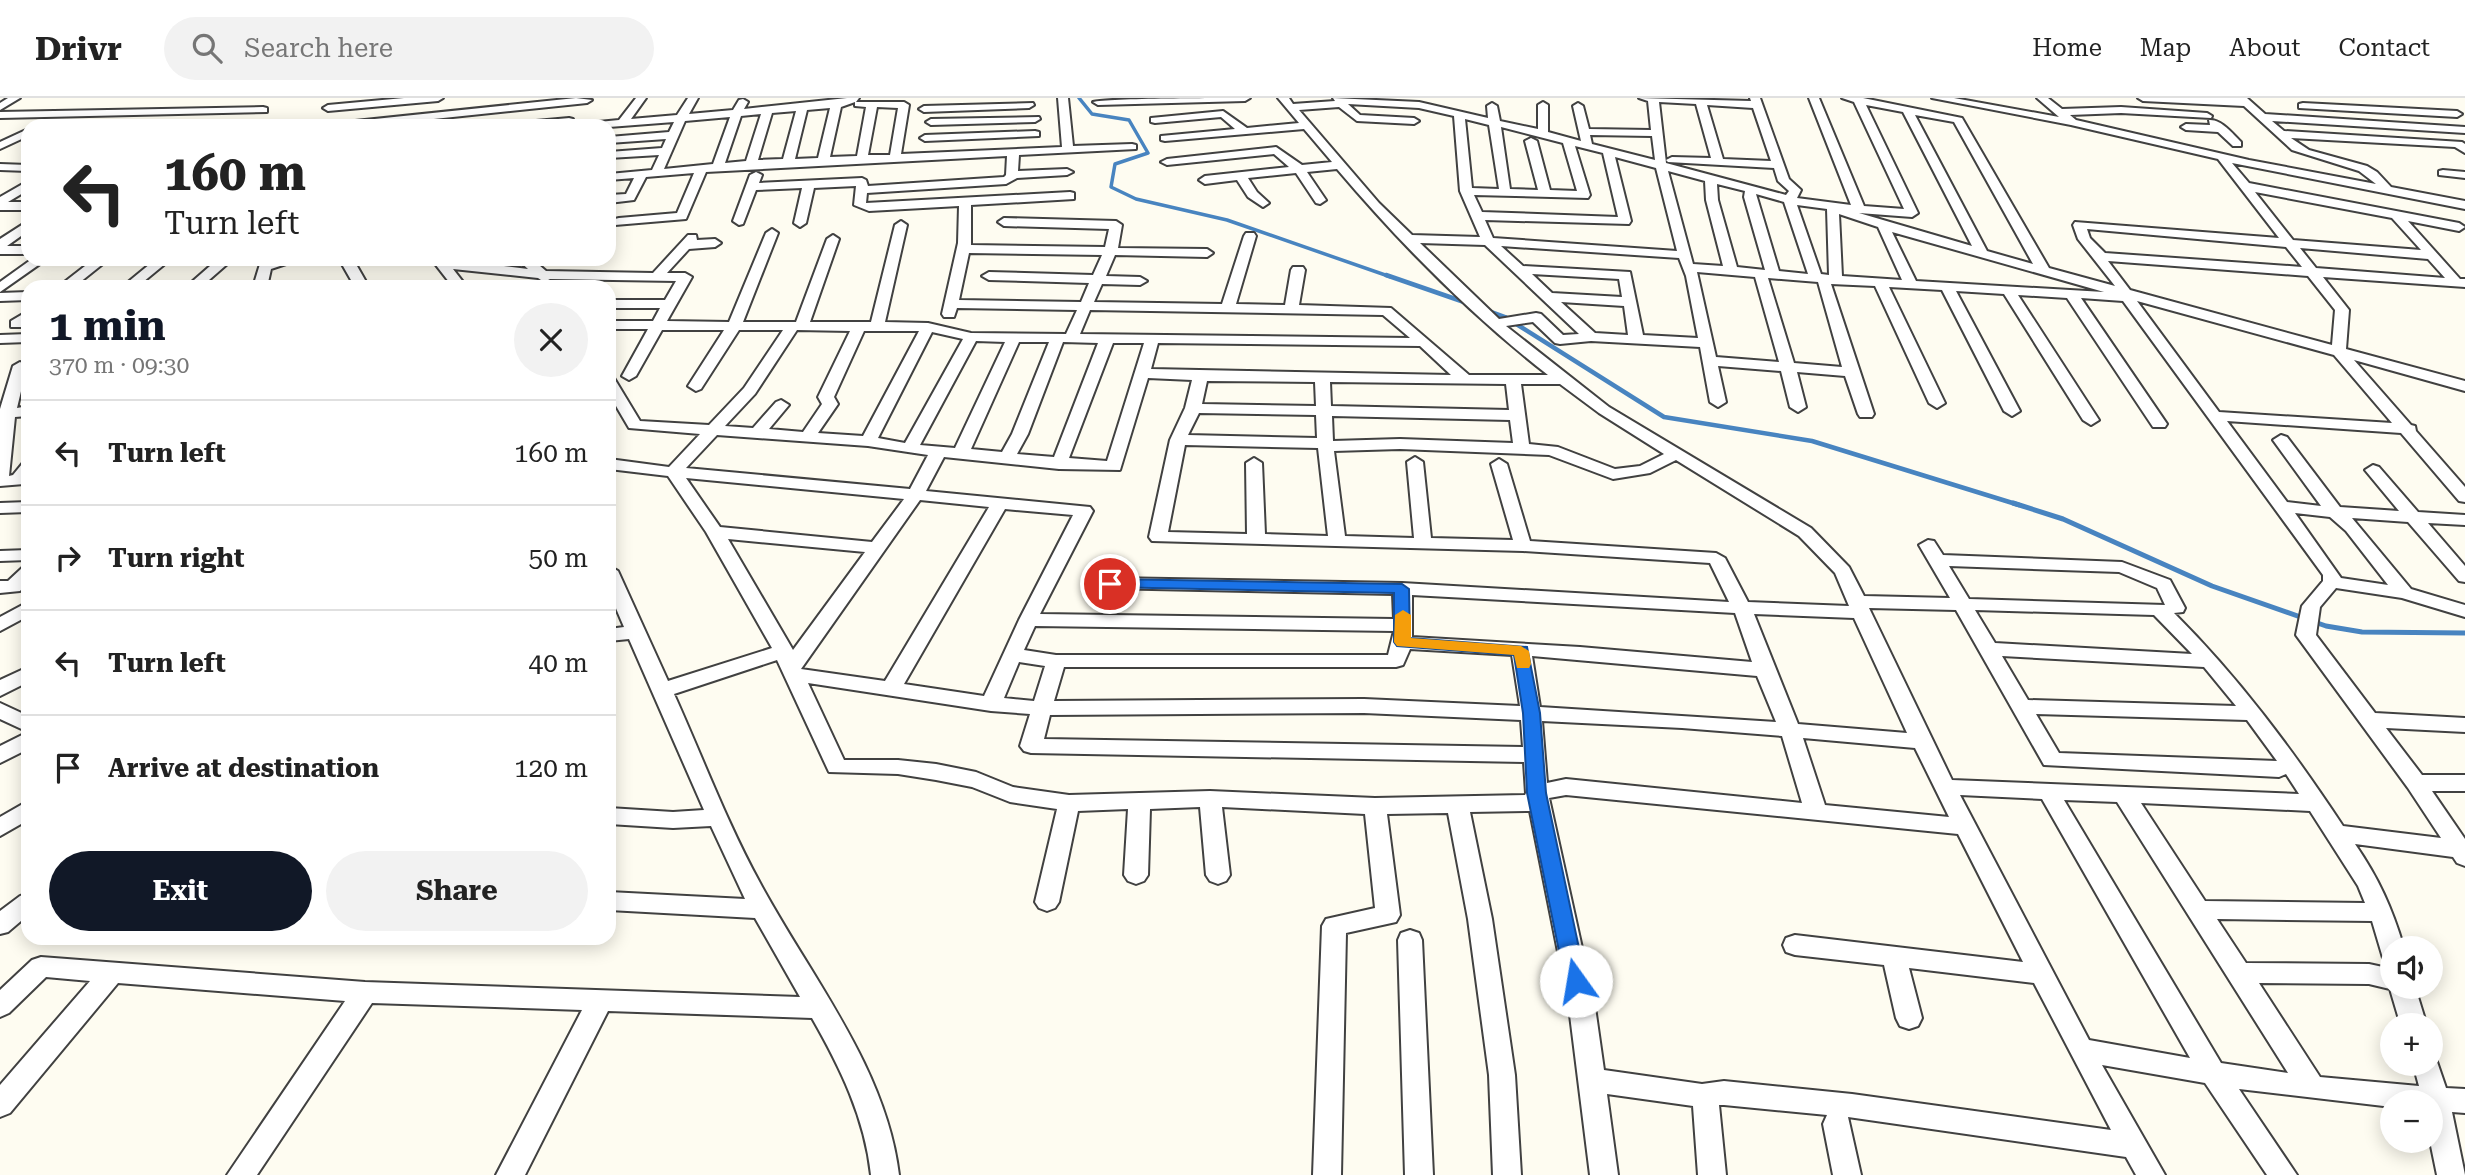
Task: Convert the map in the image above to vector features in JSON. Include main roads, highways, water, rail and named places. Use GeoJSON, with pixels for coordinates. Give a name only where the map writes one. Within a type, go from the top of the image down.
{"type":"FeatureCollection","features":[{"type":"Feature","properties":{"kind":"waterway"},"geometry":{"type":"LineString","coordinates":[[1079,98],[1092,114],[1129,120],[1148,153],[1115,164],[1111,187],[1136,199],[1227,220],[1391,277]]}},
{"type":"Feature","properties":{"kind":"waterway"},"geometry":{"type":"LineString","coordinates":[[1386,275],[1467,303]]}},
{"type":"Feature","properties":{"kind":"waterway"},"geometry":{"type":"LineString","coordinates":[[1486,310],[1505,317],[1664,417],[1812,441],[2019,505]]}},
{"type":"Feature","properties":{"kind":"waterway"},"geometry":{"type":"LineString","coordinates":[[2013,503],[2063,519],[2212,586],[2326,626],[2362,632],[2465,633]]}}]}
